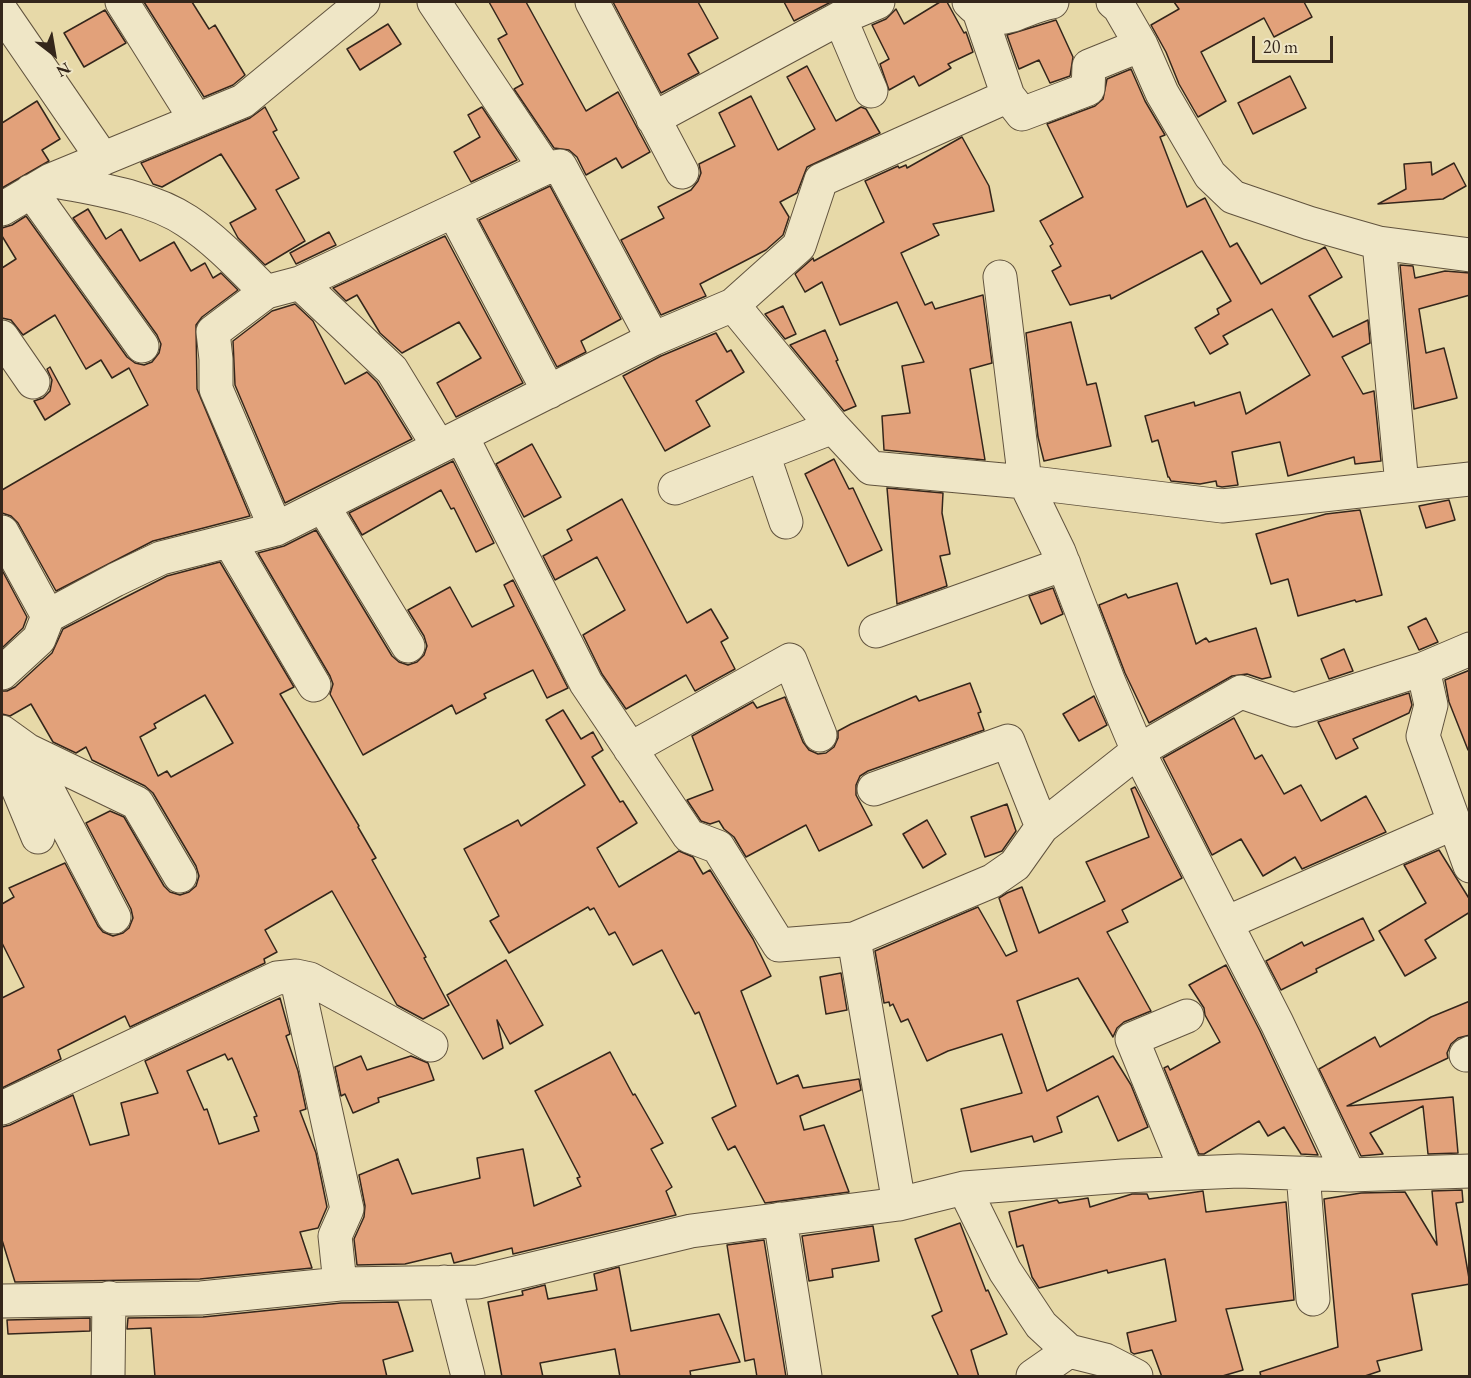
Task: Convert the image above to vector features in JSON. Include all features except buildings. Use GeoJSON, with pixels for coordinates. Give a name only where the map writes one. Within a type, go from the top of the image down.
{"type":"FeatureCollection","features":[{"type":"Feature","properties":{"kind":"street"},"geometry":{"type":"LineString","coordinates":[[122,2],[196,120]]}},
{"type":"Feature","properties":{"kind":"street"},"geometry":{"type":"LineString","coordinates":[[18,197],[243,101],[363,2]]}},
{"type":"Feature","properties":{"kind":"street"},"geometry":{"type":"LineString","coordinates":[[434,2],[545,168]]}},
{"type":"Feature","properties":{"kind":"street"},"geometry":{"type":"LineString","coordinates":[[592,2],[682,172]]}},
{"type":"Feature","properties":{"kind":"street"},"geometry":{"type":"LineString","coordinates":[[653,119],[840,18],[878,2]]}},
{"type":"Feature","properties":{"kind":"street"},"geometry":{"type":"LineString","coordinates":[[974,8],[994,18],[1009,16],[1052,2]]}},
{"type":"Feature","properties":{"kind":"street"},"geometry":{"type":"LineString","coordinates":[[1113,2],[1119,7],[1141,45],[1162,93],[1210,175],[1233,197],[1310,224],[1379,243],[1470,255]]}},
{"type":"Feature","properties":{"kind":"street"},"geometry":{"type":"LineString","coordinates":[[974,8],[1008,96],[1022,114],[1088,89],[1089,66],[1141,45]]}},
{"type":"Feature","properties":{"kind":"street"},"geometry":{"type":"LineString","coordinates":[[2,12],[103,159]]}},
{"type":"Feature","properties":{"kind":"street"},"geometry":{"type":"LineString","coordinates":[[840,18],[871,91]]}},
{"type":"Feature","properties":{"kind":"street"},"geometry":{"type":"LineString","coordinates":[[2,673],[39,639],[48,616],[115,580],[161,558],[276,529],[653,339],[733,305],[799,246],[821,180],[1008,96]]}},
{"type":"Feature","properties":{"kind":"street"},"geometry":{"type":"LineString","coordinates":[[276,529],[216,389],[213,332],[266,292],[300,283],[545,168],[560,166],[653,339]]}},
{"type":"Feature","properties":{"kind":"street"},"geometry":{"type":"LineString","coordinates":[[18,197],[140,199],[186,220],[219,246],[266,292]]}},
{"type":"Feature","properties":{"kind":"street"},"geometry":{"type":"LineString","coordinates":[[18,197],[142,346]]}},
{"type":"Feature","properties":{"kind":"street"},"geometry":{"type":"LineString","coordinates":[[454,212],[549,392]]}},
{"type":"Feature","properties":{"kind":"street"},"geometry":{"type":"LineString","coordinates":[[1379,243],[1402,485]]}},
{"type":"Feature","properties":{"kind":"street"},"geometry":{"type":"LineString","coordinates":[[1000,277],[1025,482],[1064,564],[1138,751],[1277,1023],[1349,1175]]}},
{"type":"Feature","properties":{"kind":"street"},"geometry":{"type":"LineString","coordinates":[[300,283],[392,370],[450,442],[586,683],[689,836],[718,847],[778,945],[854,939],[992,881],[1015,864],[1042,827],[1138,751],[1241,692],[1294,710],[1423,669],[1470,649]]}},
{"type":"Feature","properties":{"kind":"street"},"geometry":{"type":"LineString","coordinates":[[733,305],[832,427],[871,468],[1025,482],[1222,506],[1470,479]]}},
{"type":"Feature","properties":{"kind":"street"},"geometry":{"type":"LineString","coordinates":[[2,337],[33,382]]}},
{"type":"Feature","properties":{"kind":"street"},"geometry":{"type":"LineString","coordinates":[[675,488],[832,427]]}},
{"type":"Feature","properties":{"kind":"street"},"geometry":{"type":"LineString","coordinates":[[763,454],[786,522]]}},
{"type":"Feature","properties":{"kind":"street"},"geometry":{"type":"LineString","coordinates":[[323,506],[408,646]]}},
{"type":"Feature","properties":{"kind":"street"},"geometry":{"type":"LineString","coordinates":[[2,532],[48,616]]}},
{"type":"Feature","properties":{"kind":"street"},"geometry":{"type":"LineString","coordinates":[[230,542],[314,685]]}},
{"type":"Feature","properties":{"kind":"street"},"geometry":{"type":"LineString","coordinates":[[876,631],[1064,564]]}},
{"type":"Feature","properties":{"kind":"street"},"geometry":{"type":"LineString","coordinates":[[630,748],[790,660],[820,735]]}},
{"type":"Feature","properties":{"kind":"street"},"geometry":{"type":"LineString","coordinates":[[1423,669],[1431,705],[1423,736],[1470,866]]}},
{"type":"Feature","properties":{"kind":"street"},"geometry":{"type":"LineString","coordinates":[[874,789],[1008,741],[1042,827]]}},
{"type":"Feature","properties":{"kind":"street"},"geometry":{"type":"LineString","coordinates":[[10,744],[38,837]]}},
{"type":"Feature","properties":{"kind":"street"},"geometry":{"type":"LineString","coordinates":[[10,744],[137,803],[180,876]]}},
{"type":"Feature","properties":{"kind":"street"},"geometry":{"type":"LineString","coordinates":[[10,744],[114,917]]}},
{"type":"Feature","properties":{"kind":"street"},"geometry":{"type":"LineString","coordinates":[[1226,924],[1454,823]]}},
{"type":"Feature","properties":{"kind":"street"},"geometry":{"type":"LineString","coordinates":[[854,939],[899,1204]]}},
{"type":"Feature","properties":{"kind":"street"},"geometry":{"type":"LineString","coordinates":[[2,1108],[277,978],[296,976],[310,979],[431,1045]]}},
{"type":"Feature","properties":{"kind":"street"},"geometry":{"type":"LineString","coordinates":[[296,976],[346,1209],[335,1236],[340,1284]]}},
{"type":"Feature","properties":{"kind":"street"},"geometry":{"type":"LineString","coordinates":[[1187,1016],[1132,1039],[1187,1173]]}},
{"type":"Feature","properties":{"kind":"street"},"geometry":{"type":"LineString","coordinates":[[2,1301],[201,1298],[340,1284],[478,1282],[691,1231],[899,1204],[964,1188],[1123,1176],[1239,1171],[1349,1175],[1470,1171]]}},
{"type":"Feature","properties":{"kind":"street"},"geometry":{"type":"LineString","coordinates":[[1303,1173],[1313,1299]]}},
{"type":"Feature","properties":{"kind":"street"},"geometry":{"type":"LineString","coordinates":[[964,1188],[1005,1270],[1041,1325],[1069,1351],[1105,1360],[1136,1377]]}},
{"type":"Feature","properties":{"kind":"street"},"geometry":{"type":"LineString","coordinates":[[780,1219],[805,1377]]}},
{"type":"Feature","properties":{"kind":"street"},"geometry":{"type":"LineString","coordinates":[[444,1282],[468,1377]]}},
{"type":"Feature","properties":{"kind":"street"},"geometry":{"type":"LineString","coordinates":[[108,1377],[109,1298]]}},
{"type":"Feature","properties":{"kind":"street"},"geometry":{"type":"LineString","coordinates":[[1033,1377],[1069,1351]]}}]}
